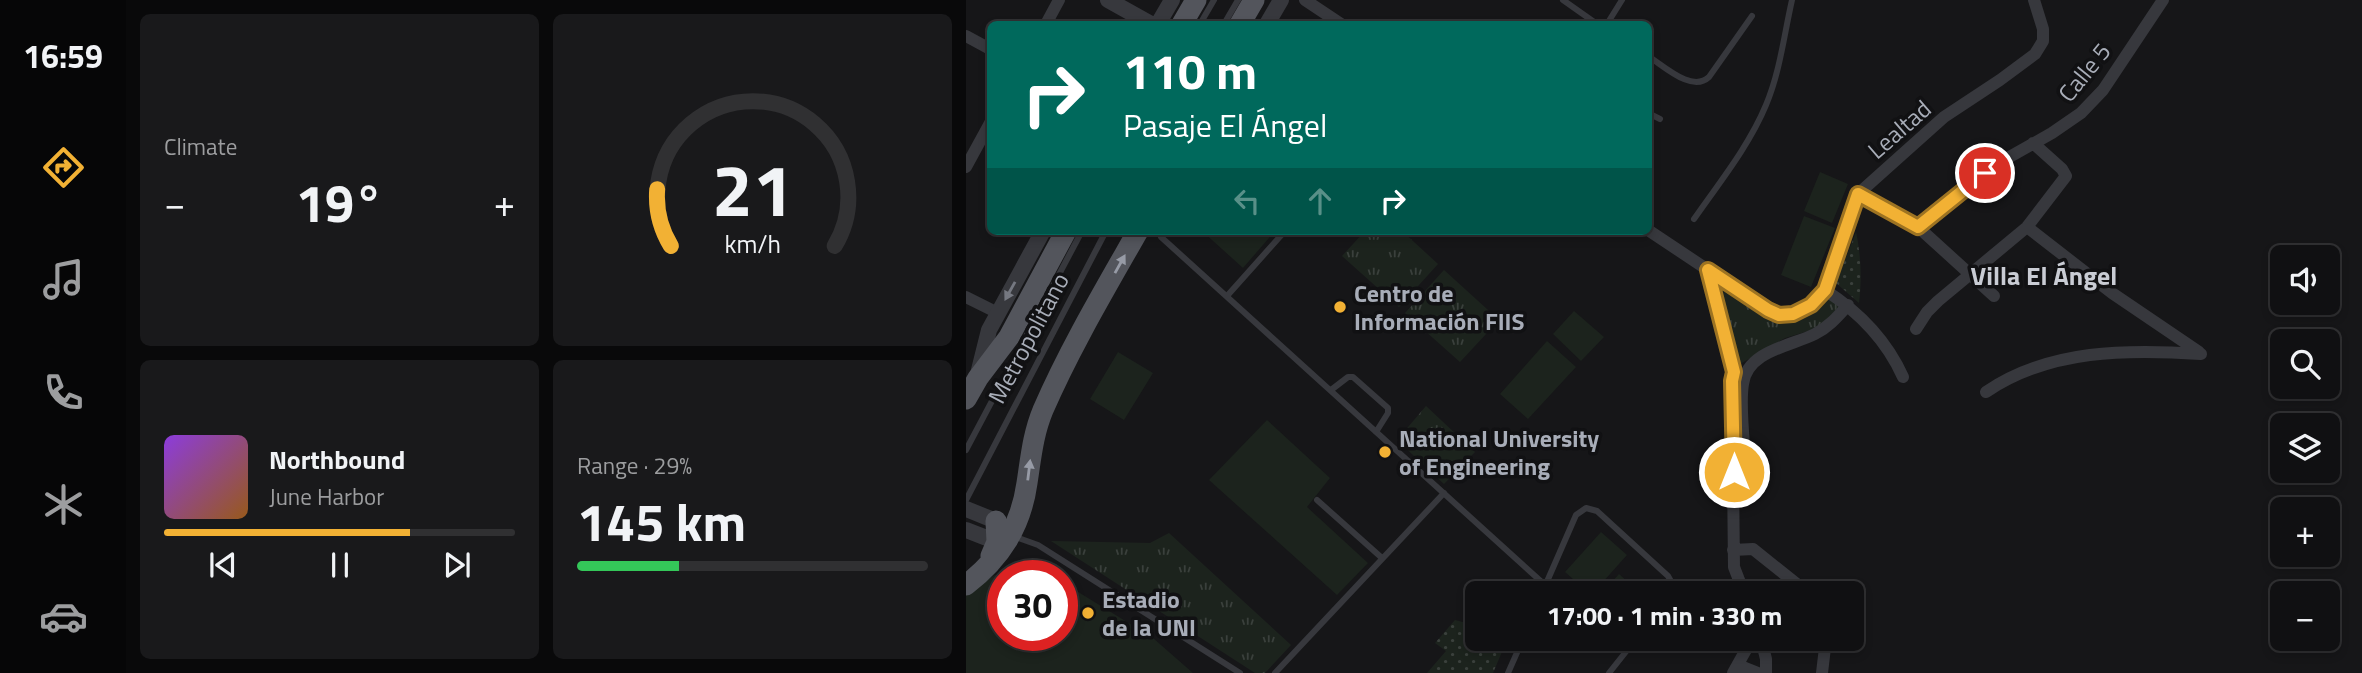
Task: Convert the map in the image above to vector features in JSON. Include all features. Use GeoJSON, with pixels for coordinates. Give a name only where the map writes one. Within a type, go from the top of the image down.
{"type":"FeatureCollection","features":[{"type":"Feature","properties":{"kind":"main road"},"geometry":{"type":"LineString","coordinates":[[1184,21],[1196,0]]}},
{"type":"Feature","properties":{"kind":"main road"},"geometry":{"type":"LineString","coordinates":[[1242,21],[1254,0]]}},
{"type":"Feature","properties":{"kind":"main road"},"geometry":{"type":"LineString","coordinates":[[966,399],[1009,337],[1064,235]]}},
{"type":"Feature","properties":{"kind":"main road"},"geometry":{"type":"LineString","coordinates":[[966,585],[999,553],[1002,533],[1023,503],[1034,432],[1063,365],[1136,235]]}},
{"type":"Feature","properties":{"kind":"street"},"geometry":{"type":"LineString","coordinates":[[1048,21],[1059,0]]}},
{"type":"Feature","properties":{"kind":"street"},"geometry":{"type":"LineString","coordinates":[[1108,0],[1146,21]]}},
{"type":"Feature","properties":{"kind":"street"},"geometry":{"type":"LineString","coordinates":[[1269,21],[1281,0]]}},
{"type":"Feature","properties":{"kind":"street"},"geometry":{"type":"LineString","coordinates":[[1305,0],[1336,21]]}},
{"type":"Feature","properties":{"kind":"street","name":"Calle 5"},"geometry":{"type":"LineString","coordinates":[[1918,227],[1997,164],[2063,127],[2090,106],[2164,0]]}},
{"type":"Feature","properties":{"kind":"street"},"geometry":{"type":"LineString","coordinates":[[1158,21],[1168,1]]}},
{"type":"Feature","properties":{"kind":"street","name":"Lealtad"},"geometry":{"type":"LineString","coordinates":[[1825,290],[1858,194],[1944,117],[2035,54],[2043,41],[2038,1]]}},
{"type":"Feature","properties":{"kind":"street"},"geometry":{"type":"LineString","coordinates":[[966,36],[987,47]]}},
{"type":"Feature","properties":{"kind":"street"},"geometry":{"type":"LineString","coordinates":[[966,167],[970,152],[987,128]]}},
{"type":"Feature","properties":{"kind":"street"},"geometry":{"type":"LineString","coordinates":[[1916,329],[1938,301],[2027,227],[2066,176],[2034,143]]}},
{"type":"Feature","properties":{"kind":"street"},"geometry":{"type":"LineString","coordinates":[[1858,194],[1918,227],[1994,296]]}},
{"type":"Feature","properties":{"kind":"street"},"geometry":{"type":"LineString","coordinates":[[1986,392],[1999,383],[2074,356],[2150,351],[2201,354],[2112,293],[2027,227]]}},
{"type":"Feature","properties":{"kind":"street"},"geometry":{"type":"LineString","coordinates":[[1652,233],[1779,315],[1802,311],[1825,290],[1855,310],[1886,347],[1903,377]]}},
{"type":"Feature","properties":{"kind":"street"},"geometry":{"type":"LineString","coordinates":[[977,380],[989,330],[1042,235]]}},
{"type":"Feature","properties":{"kind":"street"},"geometry":{"type":"LineString","coordinates":[[1708,270],[1734,372],[1733,550],[1734,568],[1739,581]]}},
{"type":"Feature","properties":{"kind":"street"},"geometry":{"type":"LineString","coordinates":[[966,297],[998,313]]}},
{"type":"Feature","properties":{"kind":"street"},"geometry":{"type":"LineString","coordinates":[[1746,472],[1742,385],[1746,369],[1789,342],[1814,334],[1830,325],[1848,305]]}},
{"type":"Feature","properties":{"kind":"street"},"geometry":{"type":"LineString","coordinates":[[966,509],[1002,533]]}},
{"type":"Feature","properties":{"kind":"street"},"geometry":{"type":"LineString","coordinates":[[966,530],[1002,533]]}},
{"type":"Feature","properties":{"kind":"street"},"geometry":{"type":"LineString","coordinates":[[1733,550],[1753,549],[1793,581]]}},
{"type":"Feature","properties":{"kind":"street"},"geometry":{"type":"LineString","coordinates":[[1745,651],[1735,669],[1759,673]]}},
{"type":"Feature","properties":{"kind":"street"},"geometry":{"type":"LineString","coordinates":[[1764,651],[1766,673]]}},
{"type":"Feature","properties":{"kind":"street"},"geometry":{"type":"LineString","coordinates":[[1822,673],[1825,651]]}},
{"type":"Feature","properties":{"kind":"lane"},"geometry":{"type":"LineString","coordinates":[[1202,21],[1214,0]]}},
{"type":"Feature","properties":{"kind":"lane"},"geometry":{"type":"LineString","coordinates":[[1226,21],[1238,0]]}},
{"type":"Feature","properties":{"kind":"lane"},"geometry":{"type":"LineString","coordinates":[[1563,0],[1593,21]]}},
{"type":"Feature","properties":{"kind":"lane"},"geometry":{"type":"LineString","coordinates":[[1609,21],[1622,0]]}},
{"type":"Feature","properties":{"kind":"lane"},"geometry":{"type":"LineString","coordinates":[[1694,219],[1745,143],[1765,107],[1774,82],[1791,0]]}},
{"type":"Feature","properties":{"kind":"lane"},"geometry":{"type":"LineString","coordinates":[[1652,58],[1692,83],[1702,82],[1709,77],[1752,16]]}},
{"type":"Feature","properties":{"kind":"lane"},"geometry":{"type":"LineString","coordinates":[[1652,115],[1660,119]]}},
{"type":"Feature","properties":{"kind":"lane","name":"Metropolitano"},"geometry":{"type":"LineString","coordinates":[[966,450],[1080,235]]}},
{"type":"Feature","properties":{"kind":"lane","name":"Metropolitano"},"geometry":{"type":"LineString","coordinates":[[966,500],[1104,235]]}},
{"type":"Feature","properties":{"kind":"lane"},"geometry":{"type":"LineString","coordinates":[[1227,296],[1281,235]]}},
{"type":"Feature","properties":{"kind":"lane"},"geometry":{"type":"LineString","coordinates":[[1161,237],[1541,581]]}},
{"type":"Feature","properties":{"kind":"lane"},"geometry":{"type":"LineString","coordinates":[[1331,390],[1348,377],[1353,377],[1388,408],[1388,413],[1376,432]]}},
{"type":"Feature","properties":{"kind":"lane"},"geometry":{"type":"LineString","coordinates":[[1275,673],[1444,494]]}},
{"type":"Feature","properties":{"kind":"lane"},"geometry":{"type":"LineString","coordinates":[[1317,500],[1382,558]]}},
{"type":"Feature","properties":{"kind":"lane"},"geometry":{"type":"LineString","coordinates":[[1547,581],[1576,515],[1586,508],[1592,508],[1671,581]]}},
{"type":"Feature","properties":{"kind":"lane"},"geometry":{"type":"LineString","coordinates":[[1002,533],[1038,545],[1240,673]]}},
{"type":"Feature","properties":{"kind":"lane"},"geometry":{"type":"LineString","coordinates":[[1508,673],[1517,651]]}},
{"type":"Feature","properties":{"kind":"lane"},"geometry":{"type":"LineString","coordinates":[[1609,673],[1626,651]]}},
{"type":"Feature","properties":{"kind":"green space"},"geometry":{"type":"Polygon","coordinates":[[[1820,172],[1848,184],[1832,223],[1804,211],[1820,172]]]}},
{"type":"Feature","properties":{"kind":"green space"},"geometry":{"type":"Polygon","coordinates":[[[1804,216],[1835,228],[1811,287],[1781,275],[1804,216]]]}},
{"type":"Feature","properties":{"kind":"green space"},"geometry":{"type":"Polygon","coordinates":[[[1856,232],[1860,267],[1859,303],[1836,283],[1856,232]]]}},
{"type":"Feature","properties":{"kind":"green space"},"geometry":{"type":"Polygon","coordinates":[[[1206,235],[1272,235],[1243,268],[1206,235]]]}},
{"type":"Feature","properties":{"kind":"green space"},"geometry":{"type":"Polygon","coordinates":[[[1361,235],[1406,235],[1438,264],[1399,307],[1342,256],[1361,235]]]}},
{"type":"Feature","properties":{"kind":"green space"},"geometry":{"type":"Polygon","coordinates":[[[1444,270],[1499,320],[1460,362],[1405,313],[1444,270]]]}},
{"type":"Feature","properties":{"kind":"green space"},"geometry":{"type":"Polygon","coordinates":[[[1720,287],[1758,314],[1779,323],[1804,318],[1829,298],[1841,306],[1818,328],[1785,338],[1740,364],[1718,291],[1720,287]]]}},
{"type":"Feature","properties":{"kind":"green space"},"geometry":{"type":"Polygon","coordinates":[[[1574,311],[1604,337],[1581,361],[1553,334],[1574,311]]]}},
{"type":"Feature","properties":{"kind":"green space"},"geometry":{"type":"Polygon","coordinates":[[[1547,341],[1576,367],[1528,419],[1500,394],[1547,341]]]}},
{"type":"Feature","properties":{"kind":"green space"},"geometry":{"type":"Polygon","coordinates":[[[1118,352],[1153,373],[1124,420],[1090,399],[1118,352]]]}},
{"type":"Feature","properties":{"kind":"green space"},"geometry":{"type":"Polygon","coordinates":[[[1426,406],[1475,452],[1444,484],[1397,440],[1426,406]]]}},
{"type":"Feature","properties":{"kind":"green space"},"geometry":{"type":"Polygon","coordinates":[[[1267,420],[1330,478],[1307,507],[1368,563],[1337,595],[1209,480],[1267,420]]]}},
{"type":"Feature","properties":{"kind":"green space"},"geometry":{"type":"Polygon","coordinates":[[[1601,532],[1627,555],[1604,581],[1575,581],[1565,572],[1601,532]]]}},
{"type":"Feature","properties":{"kind":"green space"},"geometry":{"type":"Polygon","coordinates":[[[1169,533],[1291,645],[1265,673],[1255,673],[1051,541],[1150,543],[1169,533]]]}},
{"type":"Feature","properties":{"kind":"green space"},"geometry":{"type":"Polygon","coordinates":[[[1619,574],[1627,581],[1613,581],[1619,574]]]}},
{"type":"Feature","properties":{"kind":"green space","name":"Estadio de la UNI"},"geometry":{"type":"Polygon","coordinates":[[[987,579],[987,651],[1078,651],[1078,592],[1153,638],[1193,673],[966,673],[966,591],[987,579]]]}},
{"type":"Feature","properties":{"kind":"green space"},"geometry":{"type":"Polygon","coordinates":[[[1455,620],[1465,623],[1465,651],[1502,651],[1493,673],[1427,673],[1446,651],[1435,643],[1455,620]]]}},
{"type":"Feature","properties":{"kind":"place","name":"Centro de Información FIIS"},"geometry":{"type":"Point","coordinates":[1340,307]}},
{"type":"Feature","properties":{"kind":"place","name":"National University of Engineering"},"geometry":{"type":"Point","coordinates":[1385,452]}},
{"type":"Feature","properties":{"kind":"place","name":"Estadio de la UNI"},"geometry":{"type":"Point","coordinates":[1088,613]}},
{"type":"Feature","properties":{"kind":"district","name":"Villa El Ángel"},"geometry":{"type":"Point","coordinates":[2044,275]}},
{"type":"Feature","properties":{"kind":"route"},"geometry":{"type":"LineString","coordinates":[[1734,472],[1734,366],[1708,270],[1779,315],[1802,311],[1825,290],[1858,194],[1918,227],[1985,173]]}}]}
